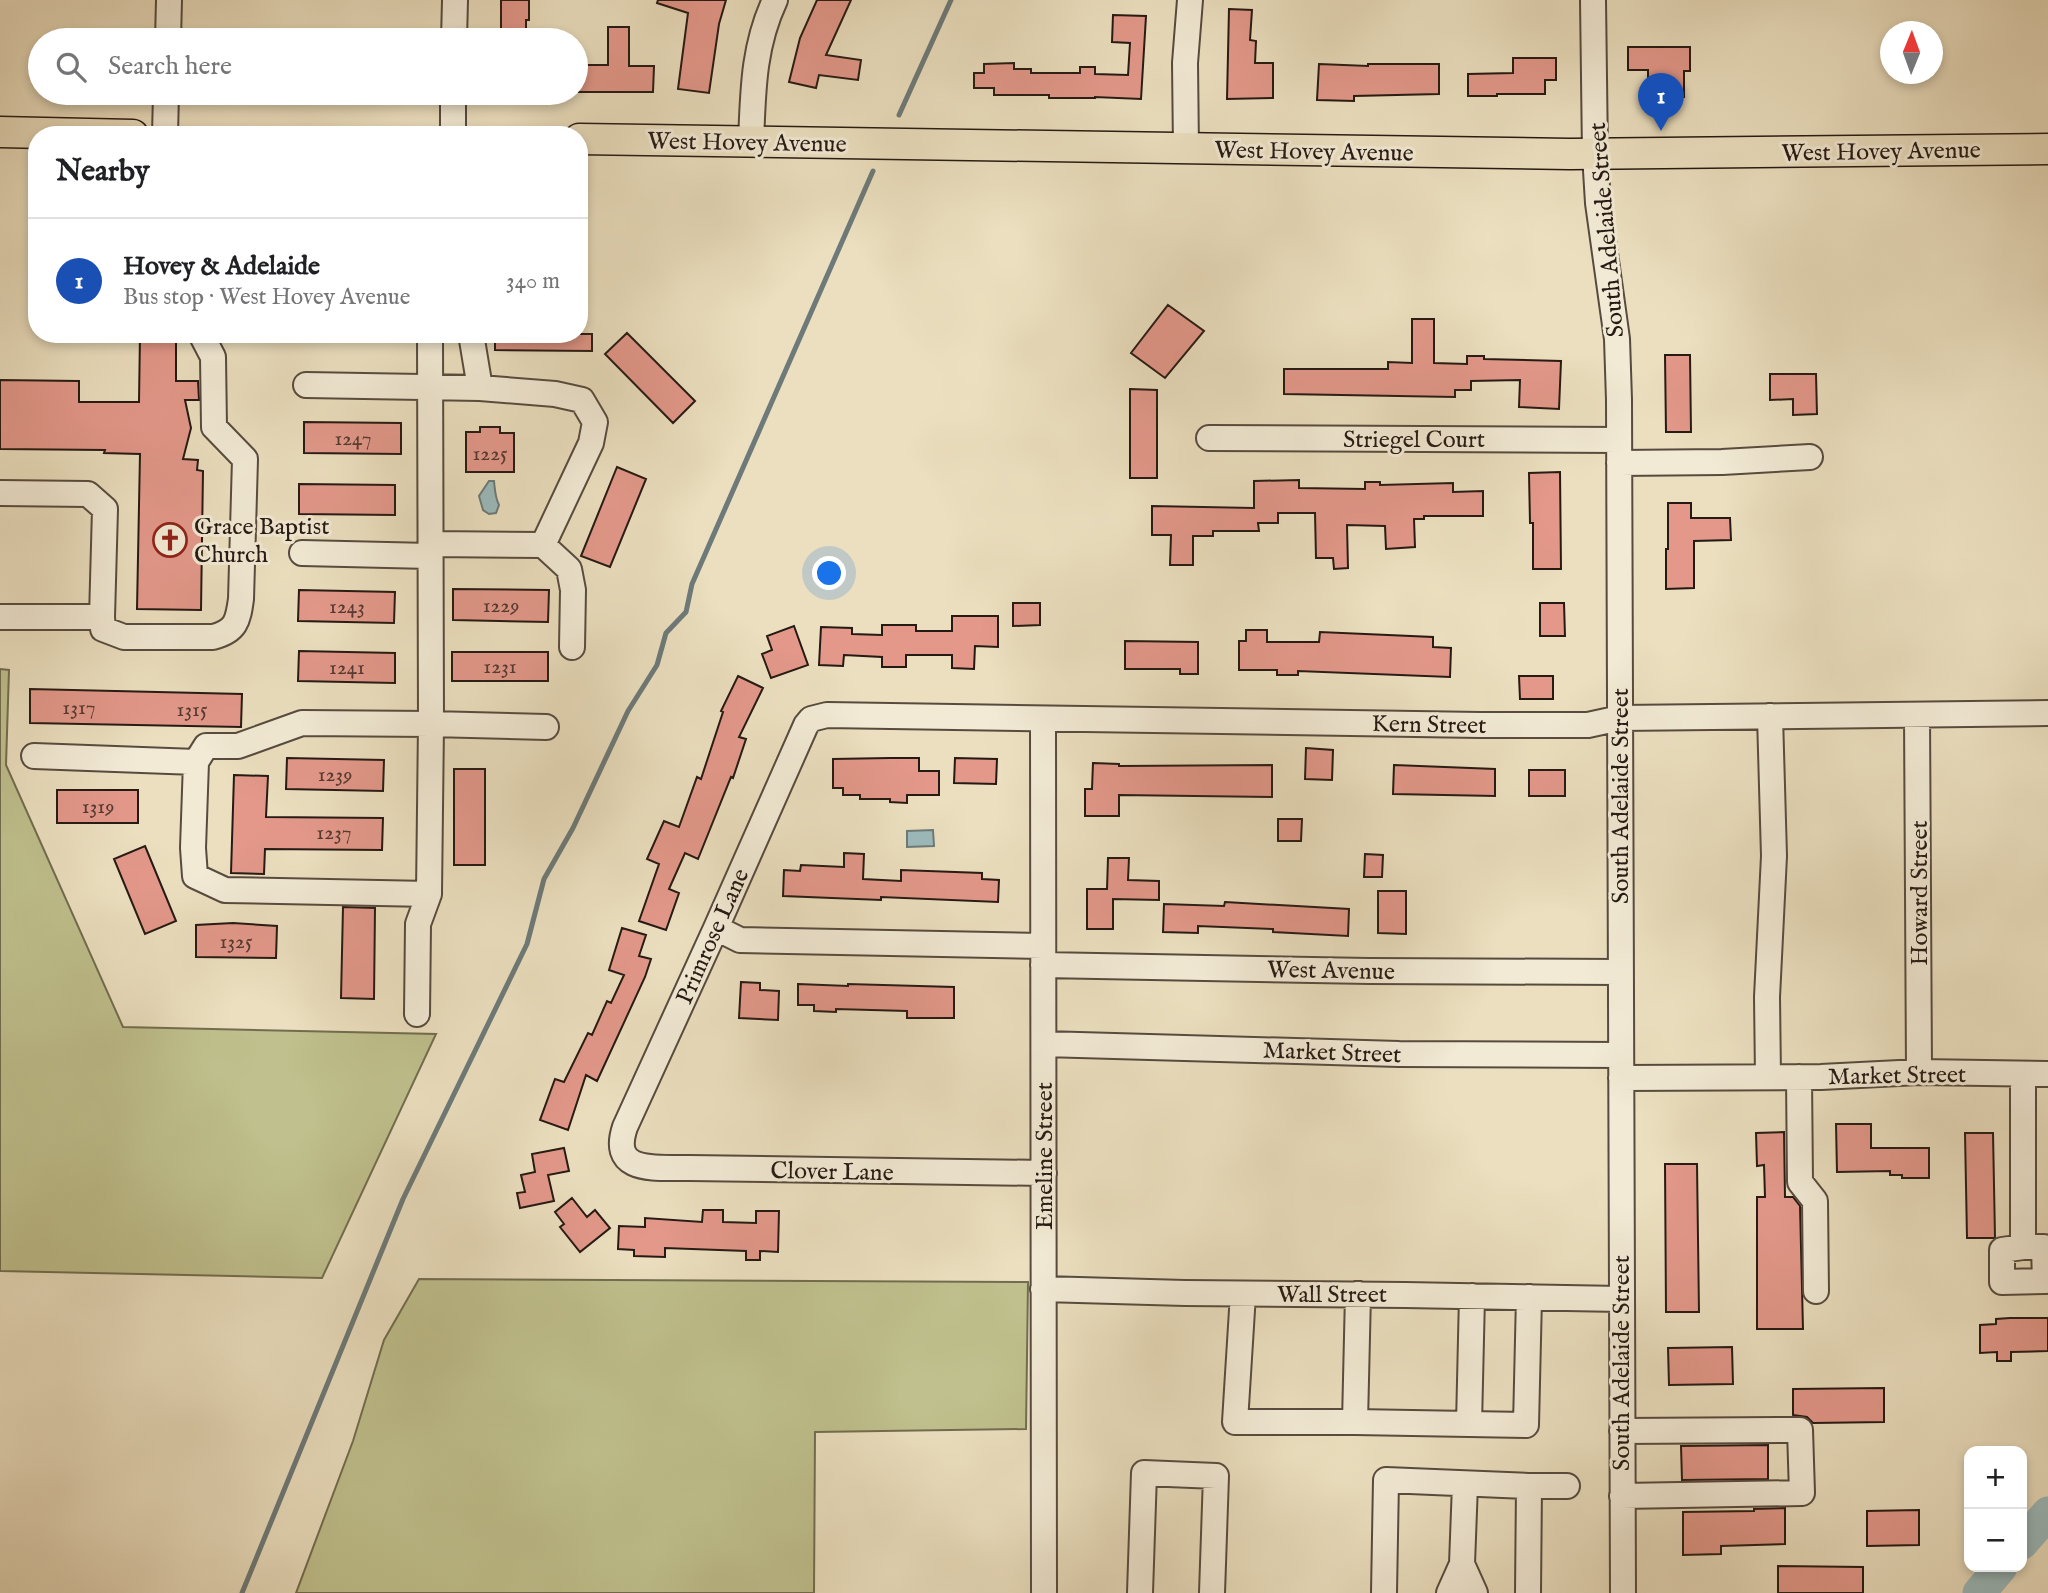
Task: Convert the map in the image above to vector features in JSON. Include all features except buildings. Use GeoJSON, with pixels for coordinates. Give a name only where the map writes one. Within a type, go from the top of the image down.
{"type":"FeatureCollection","features":[{"type":"Feature","properties":{"kind":"main road"},"geometry":{"type":"LineString","coordinates":[[0,132],[28,133]]}},
{"type":"Feature","properties":{"kind":"main road","name":"West Hovey Avenue"},"geometry":{"type":"LineString","coordinates":[[588,139],[1595,154],[2048,149]]}},
{"type":"Feature","properties":{"kind":"street"},"geometry":{"type":"LineString","coordinates":[[168,28],[169,0]]}},
{"type":"Feature","properties":{"kind":"street"},"geometry":{"type":"LineString","coordinates":[[454,28],[455,0]]}},
{"type":"Feature","properties":{"kind":"street"},"geometry":{"type":"LineString","coordinates":[[751,143],[753,78],[757,53],[775,0]]}},
{"type":"Feature","properties":{"kind":"street"},"geometry":{"type":"LineString","coordinates":[[1186,149],[1185,63],[1189,0]]}},
{"type":"Feature","properties":{"kind":"street","name":"South Adelaide Street"},"geometry":{"type":"LineString","coordinates":[[1593,0],[1598,203],[1617,339],[1623,1593]]}},
{"type":"Feature","properties":{"kind":"street"},"geometry":{"type":"LineString","coordinates":[[165,126],[166,105]]}},
{"type":"Feature","properties":{"kind":"street"},"geometry":{"type":"LineString","coordinates":[[453,105],[453,126]]}},
{"type":"Feature","properties":{"kind":"street"},"geometry":{"type":"LineString","coordinates":[[0,493],[88,494],[105,509],[103,629],[124,636],[213,637],[226,633],[238,620],[241,599],[245,459],[214,427],[213,357],[206,343]]}},
{"type":"Feature","properties":{"kind":"street"},"geometry":{"type":"LineString","coordinates":[[418,1014],[418,924],[429,894],[430,343]]}},
{"type":"Feature","properties":{"kind":"street"},"geometry":{"type":"LineString","coordinates":[[472,343],[480,388]]}},
{"type":"Feature","properties":{"kind":"street"},"geometry":{"type":"LineString","coordinates":[[306,385],[480,388],[555,394],[582,400],[595,422],[591,443],[543,545]]}},
{"type":"Feature","properties":{"kind":"street","name":"Striegel Court"},"geometry":{"type":"LineString","coordinates":[[1209,438],[1619,452],[1722,462],[1810,457]]}},
{"type":"Feature","properties":{"kind":"street"},"geometry":{"type":"LineString","coordinates":[[302,553],[543,545],[569,569],[573,590],[572,647]]}},
{"type":"Feature","properties":{"kind":"street"},"geometry":{"type":"LineString","coordinates":[[0,617],[102,617]]}},
{"type":"Feature","properties":{"kind":"street","name":"Kern Street"},"geometry":{"type":"LineString","coordinates":[[811,719],[827,715],[1588,725],[1620,718],[2048,713]]}},
{"type":"Feature","properties":{"kind":"street","name":"Howard Street"},"geometry":{"type":"LineString","coordinates":[[1917,715],[1919,1072]]}},
{"type":"Feature","properties":{"kind":"street"},"geometry":{"type":"LineString","coordinates":[[1768,1077],[1767,997],[1774,856],[1770,716]]}},
{"type":"Feature","properties":{"kind":"street","name":"Primrose Lane"},"geometry":{"type":"LineString","coordinates":[[624,1155],[621,1139],[625,1127],[811,719]]}},
{"type":"Feature","properties":{"kind":"street","name":"Emeline Street"},"geometry":{"type":"LineString","coordinates":[[1043,719],[1044,1593]]}},
{"type":"Feature","properties":{"kind":"street"},"geometry":{"type":"LineString","coordinates":[[429,894],[225,890],[195,876],[193,848],[196,762],[206,746],[238,746],[302,723],[546,727]]}},
{"type":"Feature","properties":{"kind":"street"},"geometry":{"type":"LineString","coordinates":[[34,757],[196,762]]}},
{"type":"Feature","properties":{"kind":"street","name":"West Avenue"},"geometry":{"type":"LineString","coordinates":[[716,928],[740,940],[1043,956],[1369,971],[1620,972]]}},
{"type":"Feature","properties":{"kind":"street","name":"Market Street"},"geometry":{"type":"LineString","coordinates":[[1044,1044],[1399,1054],[1768,1077],[1919,1072],[2048,1073]]}},
{"type":"Feature","properties":{"kind":"street"},"geometry":{"type":"LineString","coordinates":[[2022,1074],[2023,1247]]}},
{"type":"Feature","properties":{"kind":"street"},"geometry":{"type":"LineString","coordinates":[[1799,1077],[1800,1182],[1815,1200],[1816,1291]]}},
{"type":"Feature","properties":{"kind":"street","name":"Clover Lane"},"geometry":{"type":"LineString","coordinates":[[624,1155],[629,1162],[639,1166],[1044,1173]]}},
{"type":"Feature","properties":{"kind":"street","name":"Wall Street"},"geometry":{"type":"LineString","coordinates":[[1042,1289],[1621,1299]]}},
{"type":"Feature","properties":{"kind":"street"},"geometry":{"type":"LineString","coordinates":[[1243,1294],[1235,1422],[1526,1425],[1529,1297]]}},
{"type":"Feature","properties":{"kind":"street"},"geometry":{"type":"LineString","coordinates":[[1354,1422],[1358,1294]]}},
{"type":"Feature","properties":{"kind":"street"},"geometry":{"type":"LineString","coordinates":[[1469,1424],[1472,1296]]}},
{"type":"Feature","properties":{"kind":"street"},"geometry":{"type":"LineString","coordinates":[[1622,1431],[1800,1430],[1802,1493],[1622,1496]]}},
{"type":"Feature","properties":{"kind":"street"},"geometry":{"type":"LineString","coordinates":[[1140,1593],[1144,1473],[1216,1476],[1212,1593]]}},
{"type":"Feature","properties":{"kind":"street"},"geometry":{"type":"LineString","coordinates":[[1384,1593],[1386,1480],[1567,1486]]}},
{"type":"Feature","properties":{"kind":"street"},"geometry":{"type":"LineString","coordinates":[[1449,1593],[1462,1564],[1465,1484]]}},
{"type":"Feature","properties":{"kind":"street"},"geometry":{"type":"LineString","coordinates":[[1528,1593],[1529,1486]]}},
{"type":"Feature","properties":{"kind":"street"},"geometry":{"type":"LineString","coordinates":[[1462,1564],[1475,1593]]}},
{"type":"Feature","properties":{"kind":"green space"},"geometry":{"type":"Polygon","coordinates":[[[0,669],[9,670],[6,765],[123,1027],[436,1034],[322,1278],[0,1271],[0,669]]]}},
{"type":"Feature","properties":{"kind":"green space"},"geometry":{"type":"Polygon","coordinates":[[[419,1279],[1028,1282],[1026,1429],[815,1432],[814,1593],[296,1593],[353,1441],[384,1340],[419,1279]]]}},
{"type":"Feature","properties":{"kind":"water"},"geometry":{"type":"Polygon","coordinates":[[[489,481],[494,481],[499,505],[496,513],[489,514],[483,510],[479,496],[489,481]]]}},
{"type":"Feature","properties":{"kind":"water"},"geometry":{"type":"Polygon","coordinates":[[[933,830],[934,846],[907,847],[907,831],[933,830]]]}},
{"type":"Feature","properties":{"kind":"waterway"},"geometry":{"type":"LineString","coordinates":[[899,115],[951,0]]}},
{"type":"Feature","properties":{"kind":"waterway"},"geometry":{"type":"LineString","coordinates":[[242,1593],[403,1199],[527,944],[544,879],[573,828],[628,711],[657,665],[666,633],[686,612],[692,584],[873,171]]}},
{"type":"Feature","properties":{"kind":"waterway"},"geometry":{"type":"LineString","coordinates":[[2027,1537],[2048,1513]]}},
{"type":"Feature","properties":{"kind":"waterway"},"geometry":{"type":"LineString","coordinates":[[1979,1593],[1997,1572]]}},
{"type":"Feature","properties":{"kind":"place","name":"Hovey & Adelaide"},"geometry":{"type":"Point","coordinates":[1661,131]}},
{"type":"Feature","properties":{"kind":"place","name":"Grace Baptist Church"},"geometry":{"type":"Point","coordinates":[170,540]}}]}
